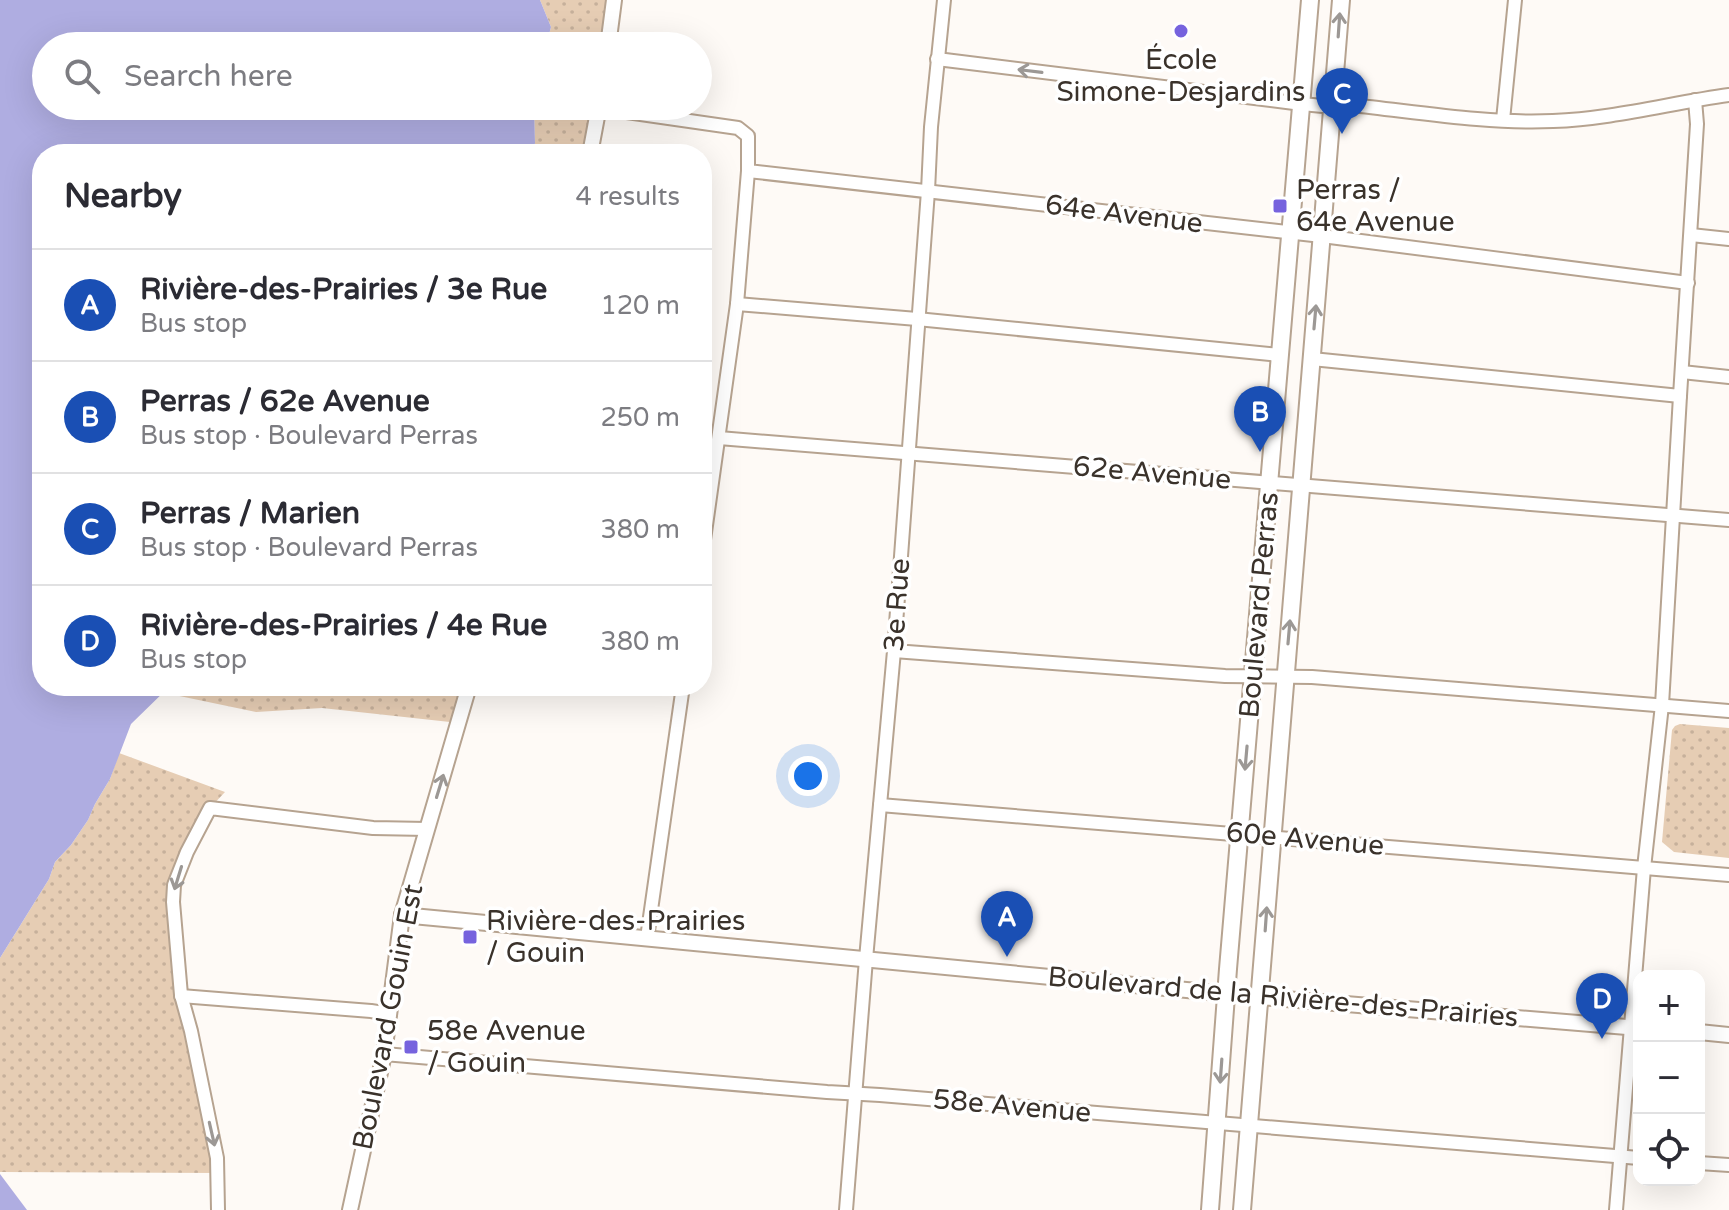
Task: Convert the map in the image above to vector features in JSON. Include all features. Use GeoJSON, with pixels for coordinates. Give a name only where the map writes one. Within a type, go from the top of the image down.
{"type":"FeatureCollection","features":[{"type":"Feature","properties":{"kind":"main road","name":"Boulevard Perras"},"geometry":{"type":"LineString","coordinates":[[1210,1210],[1310,0]]}},
{"type":"Feature","properties":{"kind":"main road","name":"Boulevard Perras"},"geometry":{"type":"LineString","coordinates":[[1242,1210],[1341,0]]}},
{"type":"Feature","properties":{"kind":"street"},"geometry":{"type":"LineString","coordinates":[[610,32],[614,0]]}},
{"type":"Feature","properties":{"kind":"street","name":"3e Rue"},"geometry":{"type":"LineString","coordinates":[[846,1210],[894,651],[931,127],[944,0]]}},
{"type":"Feature","properties":{"kind":"street"},"geometry":{"type":"LineString","coordinates":[[1503,120],[1515,0]]}},
{"type":"Feature","properties":{"kind":"street"},"geometry":{"type":"LineString","coordinates":[[937,59],[1302,104],[1351,105],[1503,120],[1587,118],[1729,95]]}},
{"type":"Feature","properties":{"kind":"street"},"geometry":{"type":"LineString","coordinates":[[1638,970],[1644,868],[1662,705],[1691,235],[1697,124],[1695,100]]}},
{"type":"Feature","properties":{"kind":"street"},"geometry":{"type":"LineString","coordinates":[[592,144],[597,120]]}},
{"type":"Feature","properties":{"kind":"street"},"geometry":{"type":"LineString","coordinates":[[685,120],[738,128],[748,136],[737,304],[712,486]]}},
{"type":"Feature","properties":{"kind":"street","name":"64e Avenue"},"geometry":{"type":"LineString","coordinates":[[748,171],[1322,236],[1688,283]]}},
{"type":"Feature","properties":{"kind":"street"},"geometry":{"type":"LineString","coordinates":[[1691,235],[1729,239]]}},
{"type":"Feature","properties":{"kind":"street"},"geometry":{"type":"LineString","coordinates":[[737,304],[1279,355]]}},
{"type":"Feature","properties":{"kind":"street"},"geometry":{"type":"LineString","coordinates":[[1312,359],[1680,396]]}},
{"type":"Feature","properties":{"kind":"street"},"geometry":{"type":"LineString","coordinates":[[1682,372],[1729,377]]}},
{"type":"Feature","properties":{"kind":"street","name":"62e Avenue"},"geometry":{"type":"LineString","coordinates":[[719,438],[1729,520]]}},
{"type":"Feature","properties":{"kind":"street"},"geometry":{"type":"LineString","coordinates":[[894,651],[1225,676],[1286,675],[1729,711]]}},
{"type":"Feature","properties":{"kind":"street","name":"Boulevard Gouin Est"},"geometry":{"type":"LineString","coordinates":[[350,1210],[384,1054],[402,915],[466,696]]}},
{"type":"Feature","properties":{"kind":"street"},"geometry":{"type":"LineString","coordinates":[[647,938],[682,696]]}},
{"type":"Feature","properties":{"kind":"street","name":"60e Avenue"},"geometry":{"type":"LineString","coordinates":[[880,805],[1729,875]]}},
{"type":"Feature","properties":{"kind":"street"},"geometry":{"type":"LineString","coordinates":[[218,1210],[215,1148],[181,996],[173,917],[174,885],[210,808],[373,828],[427,829]]}},
{"type":"Feature","properties":{"kind":"street","name":"Boulevard de la Rivière-des-Prairies"},"geometry":{"type":"LineString","coordinates":[[402,915],[1260,997],[1633,1028]]}},
{"type":"Feature","properties":{"kind":"street"},"geometry":{"type":"LineString","coordinates":[[181,996],[390,1014]]}},
{"type":"Feature","properties":{"kind":"street"},"geometry":{"type":"LineString","coordinates":[[1705,1033],[1729,1035]]}},
{"type":"Feature","properties":{"kind":"street"},"geometry":{"type":"LineString","coordinates":[[1616,1210],[1633,1042]]}},
{"type":"Feature","properties":{"kind":"street","name":"58e Avenue"},"geometry":{"type":"LineString","coordinates":[[384,1054],[1633,1157]]}},
{"type":"Feature","properties":{"kind":"street"},"geometry":{"type":"LineString","coordinates":[[1705,1163],[1729,1165]]}},
{"type":"Feature","properties":{"kind":"shaded area"},"geometry":{"type":"Polygon","coordinates":[[[540,0],[614,0],[610,32],[550,32],[551,27],[540,0]]]}},
{"type":"Feature","properties":{"kind":"shaded area"},"geometry":{"type":"Polygon","coordinates":[[[534,120],[596,120],[592,144],[535,143],[534,120]]]}},
{"type":"Feature","properties":{"kind":"shaded area"},"geometry":{"type":"Polygon","coordinates":[[[179,696],[466,696],[459,723],[322,708],[256,712],[179,696]]]}},
{"type":"Feature","properties":{"kind":"shaded area"},"geometry":{"type":"Polygon","coordinates":[[[1680,724],[1729,728],[1729,858],[1674,852],[1662,842],[1672,730],[1680,724]]]}},
{"type":"Feature","properties":{"kind":"shaded area"},"geometry":{"type":"Polygon","coordinates":[[[119,753],[225,792],[210,808],[187,852],[173,917],[217,1173],[0,1172],[0,958],[49,879],[55,862],[88,820],[110,779],[119,753]]]}},
{"type":"Feature","properties":{"kind":"water"},"geometry":{"type":"Polygon","coordinates":[[[0,0],[540,0],[551,27],[550,32],[32,32],[32,120],[534,120],[535,143],[32,144],[32,696],[160,696],[131,724],[110,779],[88,820],[55,862],[49,879],[0,958],[0,0]]]}},
{"type":"Feature","properties":{"kind":"water"},"geometry":{"type":"Polygon","coordinates":[[[0,1174],[27,1210],[0,1210],[0,1174]]]}},
{"type":"Feature","properties":{"kind":"place","name":"École Simone-Desjardins"},"geometry":{"type":"Point","coordinates":[1181,31]}},
{"type":"Feature","properties":{"kind":"place","name":"Perras / Marien"},"geometry":{"type":"Point","coordinates":[1342,134]}},
{"type":"Feature","properties":{"kind":"place","name":"Perras / 64e Avenue"},"geometry":{"type":"Point","coordinates":[1280,206]}},
{"type":"Feature","properties":{"kind":"place","name":"Perras / 62e Avenue"},"geometry":{"type":"Point","coordinates":[1260,452]}},
{"type":"Feature","properties":{"kind":"place","name":"Rivière-des-Prairies / Gouin"},"geometry":{"type":"Point","coordinates":[470,937]}},
{"type":"Feature","properties":{"kind":"place","name":"Rivière-des-Prairies / 3e Rue"},"geometry":{"type":"Point","coordinates":[1007,957]}},
{"type":"Feature","properties":{"kind":"place","name":"Rivière-des-Prairies / 4e Rue"},"geometry":{"type":"Point","coordinates":[1602,1039]}},
{"type":"Feature","properties":{"kind":"place","name":"58e Avenue / Gouin"},"geometry":{"type":"Point","coordinates":[411,1047]}}]}
